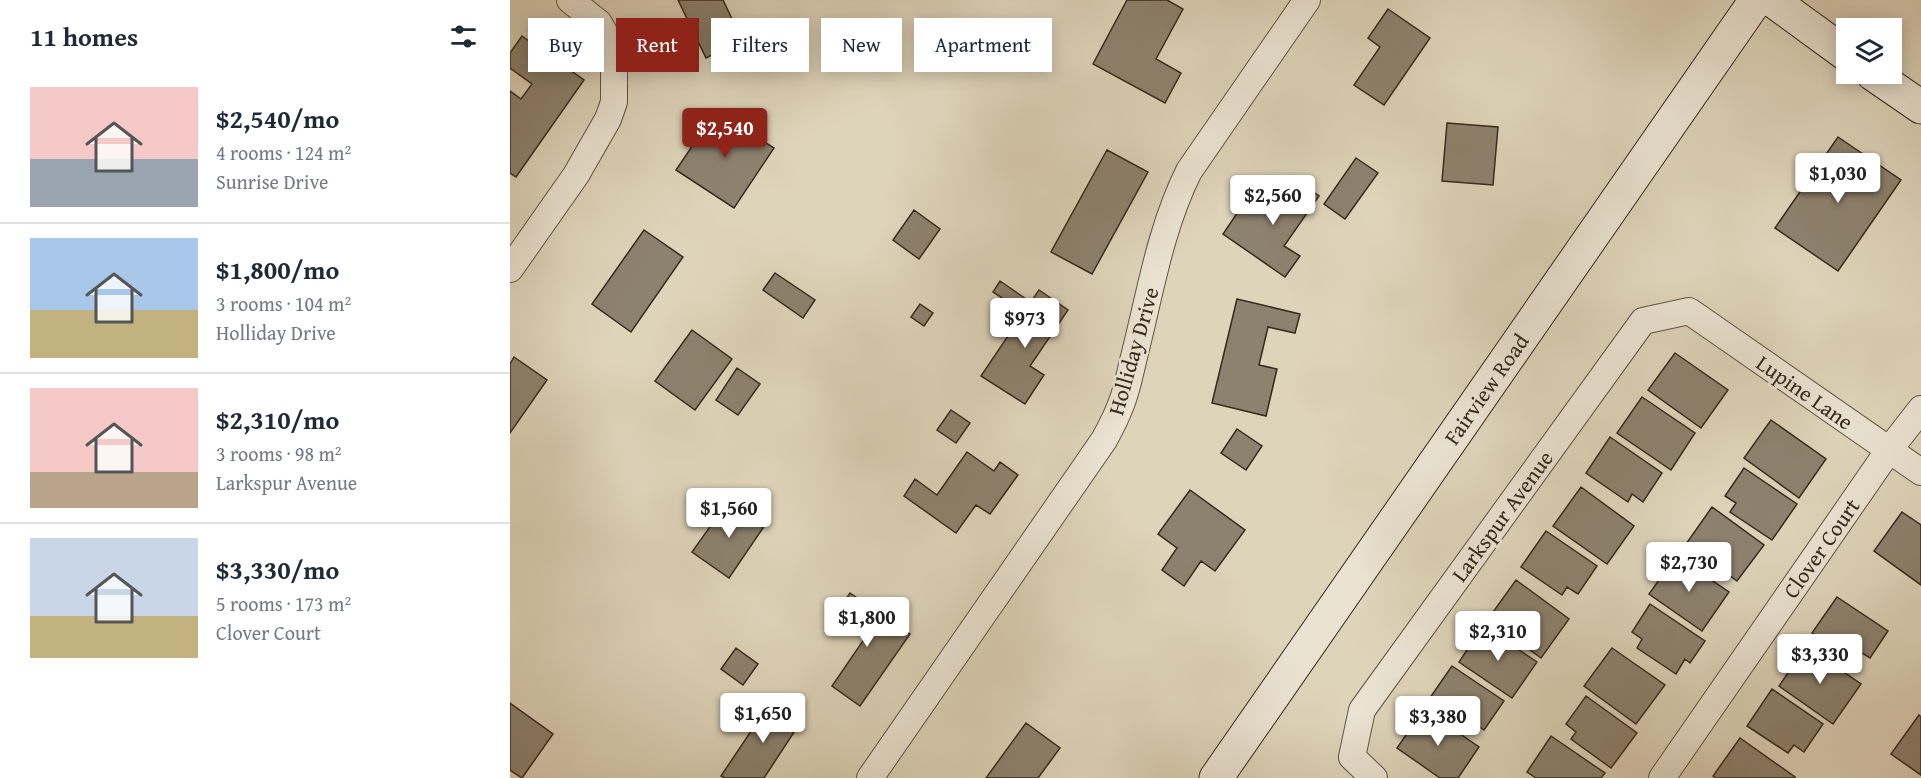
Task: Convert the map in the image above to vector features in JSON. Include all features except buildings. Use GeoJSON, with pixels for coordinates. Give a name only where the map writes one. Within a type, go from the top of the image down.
{"type":"FeatureCollection","features":[{"type":"Feature","properties":{"kind":"main road","name":"Fairview Road"},"geometry":{"type":"LineString","coordinates":[[1216,778],[1756,0]]}},
{"type":"Feature","properties":{"kind":"main road"},"geometry":{"type":"LineString","coordinates":[[1772,0],[1836,47]]}},
{"type":"Feature","properties":{"kind":"main road"},"geometry":{"type":"LineString","coordinates":[[1888,84],[1921,107]]}},
{"type":"Feature","properties":{"kind":"street"},"geometry":{"type":"LineString","coordinates":[[510,269],[576,175],[608,119],[614,102],[616,75],[609,41],[599,23],[570,0]]}},
{"type":"Feature","properties":{"kind":"street","name":"Holliday Drive"},"geometry":{"type":"LineString","coordinates":[[870,778],[1104,440],[1121,405],[1167,224],[1177,195],[1189,171],[1307,0]]}},
{"type":"Feature","properties":{"kind":"street","name":"Lupine Lane"},"geometry":{"type":"LineString","coordinates":[[1689,311],[1921,472]]}},
{"type":"Feature","properties":{"kind":"street","name":"Larkspur Avenue"},"geometry":{"type":"LineString","coordinates":[[1374,778],[1352,757],[1362,710],[1643,321],[1689,311]]}},
{"type":"Feature","properties":{"kind":"street","name":"Clover Court"},"geometry":{"type":"LineString","coordinates":[[1662,778],[1889,450],[1921,409]]}}]}
